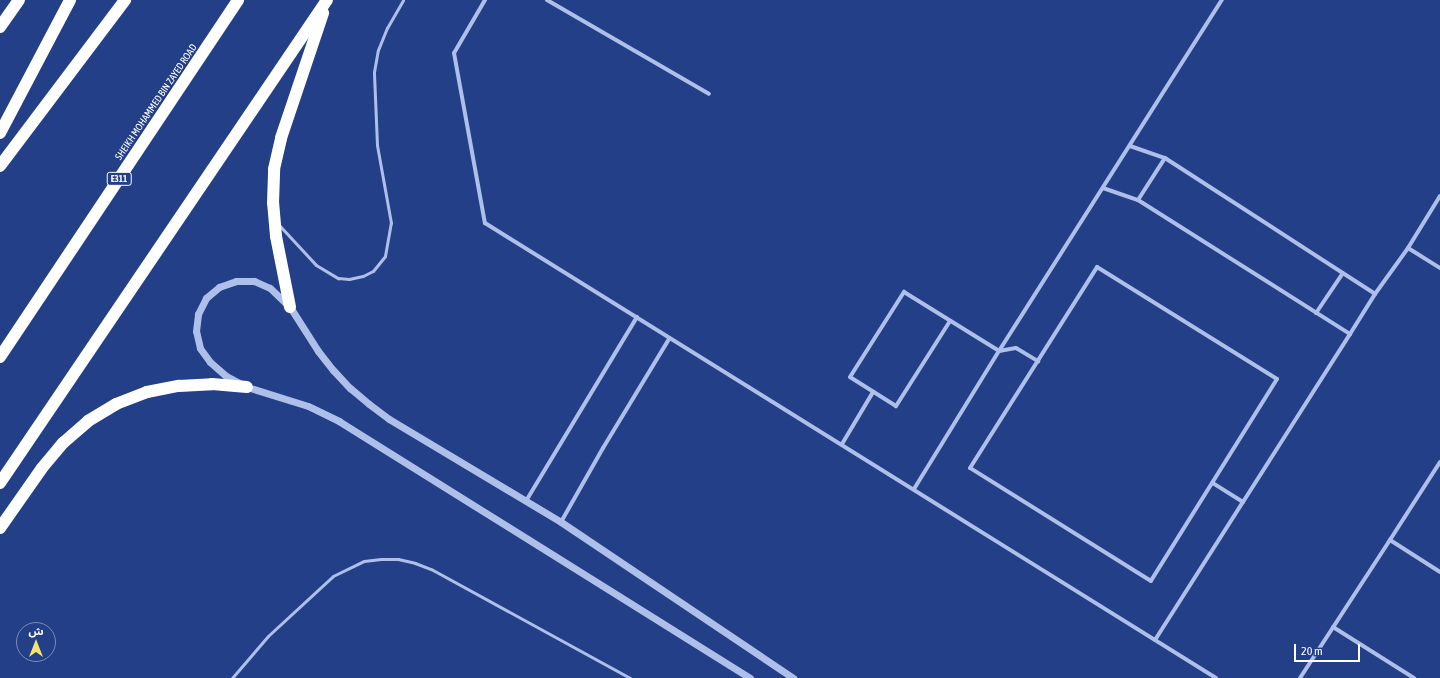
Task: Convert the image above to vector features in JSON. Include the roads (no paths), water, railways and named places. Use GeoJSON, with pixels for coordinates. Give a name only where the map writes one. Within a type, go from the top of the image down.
{"type":"FeatureCollection","features":[{"type":"Feature","properties":{"kind":"highway"},"geometry":{"type":"LineString","coordinates":[[0,27],[19,0]]}},
{"type":"Feature","properties":{"kind":"highway"},"geometry":{"type":"LineString","coordinates":[[0,133],[70,0]]}},
{"type":"Feature","properties":{"kind":"highway"},"geometry":{"type":"LineString","coordinates":[[0,166],[125,0]]}},
{"type":"Feature","properties":{"kind":"highway","name":"SHEIKH MOHAMMED BIN ZAYED ROAD"},"geometry":{"type":"LineString","coordinates":[[0,357],[238,0]]}},
{"type":"Feature","properties":{"kind":"highway"},"geometry":{"type":"LineString","coordinates":[[290,307],[273,203],[274,169],[281,138],[327,0]]}},
{"type":"Feature","properties":{"kind":"highway"},"geometry":{"type":"LineString","coordinates":[[0,483],[327,0]]}},
{"type":"Feature","properties":{"kind":"highway"},"geometry":{"type":"LineString","coordinates":[[0,528],[42,468],[63,443],[88,422],[116,404],[147,392],[179,386],[212,384],[247,387]]}},
{"type":"Feature","properties":{"kind":"street"},"geometry":{"type":"LineString","coordinates":[[485,0],[454,53],[485,223],[1216,678]]}},
{"type":"Feature","properties":{"kind":"street"},"geometry":{"type":"LineString","coordinates":[[547,0],[708,94]]}},
{"type":"Feature","properties":{"kind":"street"},"geometry":{"type":"LineString","coordinates":[[914,489],[1222,0]]}},
{"type":"Feature","properties":{"kind":"street"},"geometry":{"type":"LineString","coordinates":[[1130,146],[1165,158],[1375,294]]}},
{"type":"Feature","properties":{"kind":"street"},"geometry":{"type":"LineString","coordinates":[[1138,200],[1165,158]]}},
{"type":"Feature","properties":{"kind":"street"},"geometry":{"type":"LineString","coordinates":[[1103,188],[1138,200],[1350,334]]}},
{"type":"Feature","properties":{"kind":"street"},"geometry":{"type":"LineString","coordinates":[[1155,640],[1375,294],[1408,248],[1440,196]]}},
{"type":"Feature","properties":{"kind":"street"},"geometry":{"type":"LineString","coordinates":[[1408,248],[1440,268]]}},
{"type":"Feature","properties":{"kind":"street"},"geometry":{"type":"LineString","coordinates":[[1097,267],[1277,379],[1212,483],[1151,581],[970,468],[1097,267]]}},
{"type":"Feature","properties":{"kind":"street"},"geometry":{"type":"LineString","coordinates":[[1316,313],[1343,273]]}},
{"type":"Feature","properties":{"kind":"street"},"geometry":{"type":"LineString","coordinates":[[750,678],[339,422],[308,406],[247,387],[226,376],[210,362],[200,348],[196,331],[197,319],[206,298],[219,287],[236,281],[254,281],[270,288],[290,307],[318,351],[350,388],[368,404],[389,419],[561,522],[793,678]]}},
{"type":"Feature","properties":{"kind":"street"},"geometry":{"type":"LineString","coordinates":[[950,320],[896,406],[850,377],[904,292],[950,320],[1000,351],[1016,348],[1038,361]]}},
{"type":"Feature","properties":{"kind":"street"},"geometry":{"type":"LineString","coordinates":[[526,501],[638,317]]}},
{"type":"Feature","properties":{"kind":"street"},"geometry":{"type":"LineString","coordinates":[[561,522],[603,448],[669,338]]}},
{"type":"Feature","properties":{"kind":"street"},"geometry":{"type":"LineString","coordinates":[[842,444],[873,392]]}},
{"type":"Feature","properties":{"kind":"street"},"geometry":{"type":"LineString","coordinates":[[1300,678],[1440,462]]}},
{"type":"Feature","properties":{"kind":"street"},"geometry":{"type":"LineString","coordinates":[[1212,483],[1243,502]]}},
{"type":"Feature","properties":{"kind":"street"},"geometry":{"type":"LineString","coordinates":[[1390,540],[1440,572]]}},
{"type":"Feature","properties":{"kind":"street"},"geometry":{"type":"LineString","coordinates":[[1334,627],[1414,678]]}},
{"type":"Feature","properties":{"kind":"lane"},"geometry":{"type":"LineString","coordinates":[[275,220],[316,265],[338,278],[349,279],[363,276],[373,271],[384,256],[391,222],[377,145],[374,72],[378,50],[386,28],[403,0]]}},
{"type":"Feature","properties":{"kind":"lane"},"geometry":{"type":"LineString","coordinates":[[232,678],[268,636],[333,576],[359,563],[381,559],[398,559],[431,569],[630,678]]}}]}
